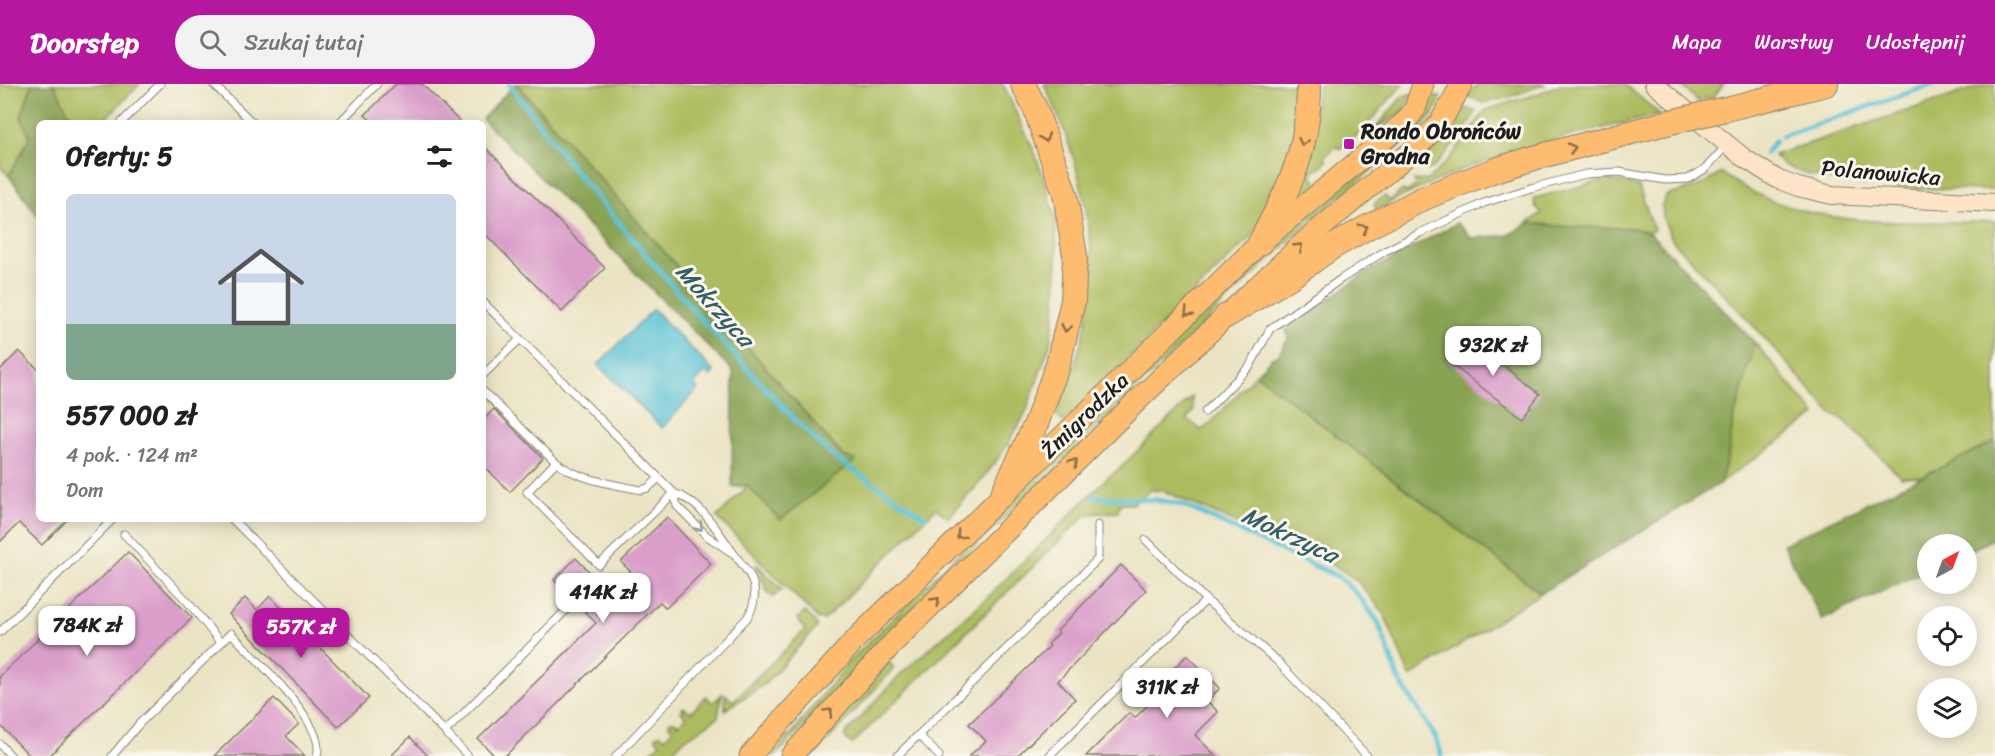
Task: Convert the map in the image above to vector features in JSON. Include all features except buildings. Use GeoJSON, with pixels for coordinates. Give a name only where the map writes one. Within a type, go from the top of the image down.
{"type":"FeatureCollection","features":[{"type":"Feature","properties":{"kind":"highway"},"geometry":{"type":"LineString","coordinates":[[1002,495],[1036,424],[1058,364],[1073,301],[1075,256],[1065,194],[1035,108],[1023,84]]}},
{"type":"Feature","properties":{"kind":"highway"},"geometry":{"type":"LineString","coordinates":[[1260,243],[1297,169],[1307,125],[1309,84]]}},
{"type":"Feature","properties":{"kind":"highway"},"geometry":{"type":"LineString","coordinates":[[1226,316],[1290,277],[1347,238],[1426,197],[1495,170],[1662,124],[1826,84]]}},
{"type":"Feature","properties":{"kind":"main road","name":"Żmigrodzka"},"geometry":{"type":"LineString","coordinates":[[750,756],[857,638],[1260,243],[1406,121],[1415,109],[1424,84]]}},
{"type":"Feature","properties":{"kind":"main road","name":"Żmigrodzka"},"geometry":{"type":"LineString","coordinates":[[791,756],[887,650],[977,558],[1303,243],[1417,147],[1440,123],[1461,84]]}},
{"type":"Feature","properties":{"kind":"street","name":"Polanowicka"},"geometry":{"type":"LineString","coordinates":[[1654,84],[1727,145],[1777,179],[1816,192],[1873,198],[1995,203]]}},
{"type":"Feature","properties":{"kind":"lane"},"geometry":{"type":"LineString","coordinates":[[124,120],[160,84]]}},
{"type":"Feature","properties":{"kind":"lane"},"geometry":{"type":"LineString","coordinates":[[213,84],[250,120]]}},
{"type":"Feature","properties":{"kind":"lane"},"geometry":{"type":"LineString","coordinates":[[342,120],[378,84]]}},
{"type":"Feature","properties":{"kind":"lane"},"geometry":{"type":"LineString","coordinates":[[1206,412],[1250,366],[1270,329],[1341,279],[1385,251],[1420,233],[1484,203],[1586,174],[1618,172],[1665,180],[1688,179],[1705,169],[1727,145]]}},
{"type":"Feature","properties":{"kind":"lane"},"geometry":{"type":"LineString","coordinates":[[486,305],[674,493],[686,497],[716,527],[743,565],[753,586],[754,601],[751,613],[729,639],[616,756]]}},
{"type":"Feature","properties":{"kind":"lane"},"geometry":{"type":"LineString","coordinates":[[486,372],[519,339]]}},
{"type":"Feature","properties":{"kind":"lane"},"geometry":{"type":"LineString","coordinates":[[486,394],[564,469],[641,490],[648,488],[659,478]]}},
{"type":"Feature","properties":{"kind":"lane"},"geometry":{"type":"LineString","coordinates":[[556,462],[526,492],[599,565],[674,493]]}},
{"type":"Feature","properties":{"kind":"lane"},"geometry":{"type":"LineString","coordinates":[[674,493],[677,506],[707,536],[733,553]]}},
{"type":"Feature","properties":{"kind":"lane"},"geometry":{"type":"LineString","coordinates":[[0,632],[110,522]]}},
{"type":"Feature","properties":{"kind":"lane"},"geometry":{"type":"LineString","coordinates":[[235,522],[468,756]]}},
{"type":"Feature","properties":{"kind":"lane"},"geometry":{"type":"LineString","coordinates":[[897,756],[1098,559],[1098,525]]}},
{"type":"Feature","properties":{"kind":"lane"},"geometry":{"type":"LineString","coordinates":[[124,534],[187,601],[221,643]]}},
{"type":"Feature","properties":{"kind":"lane"},"geometry":{"type":"LineString","coordinates":[[1146,540],[1206,600],[1276,660],[1367,756]]}},
{"type":"Feature","properties":{"kind":"lane"},"geometry":{"type":"LineString","coordinates":[[1049,756],[1206,600]]}},
{"type":"Feature","properties":{"kind":"lane"},"geometry":{"type":"LineString","coordinates":[[445,732],[571,605]]}},
{"type":"Feature","properties":{"kind":"lane"},"geometry":{"type":"LineString","coordinates":[[112,756],[140,723],[231,633],[289,693],[312,727],[319,747],[316,756]]}},
{"type":"Feature","properties":{"kind":"lane"},"geometry":{"type":"LineString","coordinates":[[919,735],[939,756]]}},
{"type":"Feature","properties":{"kind":"lane"},"geometry":{"type":"LineString","coordinates":[[0,744],[11,756]]}},
{"type":"Feature","properties":{"kind":"green space"},"geometry":{"type":"Polygon","coordinates":[[[0,84],[32,84],[21,117],[30,137],[9,176],[0,167],[0,84]]]}},
{"type":"Feature","properties":{"kind":"green space"},"geometry":{"type":"Polygon","coordinates":[[[32,84],[54,84],[69,114],[81,120],[36,120],[36,213],[9,176],[30,137],[21,117],[32,84]]]}},
{"type":"Feature","properties":{"kind":"green space"},"geometry":{"type":"Polygon","coordinates":[[[54,84],[140,84],[104,120],[81,120],[69,114],[54,84]]]}},
{"type":"Feature","properties":{"kind":"green space"},"geometry":{"type":"Polygon","coordinates":[[[517,84],[1003,84],[1037,158],[1056,218],[1057,276],[1055,315],[1050,344],[1025,415],[982,480],[948,518],[936,508],[824,620],[818,619],[717,517],[748,486],[855,460],[843,456],[517,84]]]}},
{"type":"Feature","properties":{"kind":"green space"},"geometry":{"type":"Polygon","coordinates":[[[517,84],[843,456],[856,460],[780,520],[748,486],[732,487],[733,371],[486,123],[486,120],[482,119],[517,84]]]}},
{"type":"Feature","properties":{"kind":"green space"},"geometry":{"type":"Polygon","coordinates":[[[1044,84],[1301,84],[1290,165],[1252,236],[1063,422],[1056,415],[1076,361],[1085,328],[1090,297],[1091,265],[1085,203],[1078,172],[1044,84]]]}},
{"type":"Feature","properties":{"kind":"green space"},"geometry":{"type":"Polygon","coordinates":[[[1319,84],[1403,84],[1361,132],[1340,149],[1337,146],[1324,157],[1327,161],[1311,174],[1317,183],[1308,195],[1293,201],[1319,84]]]}},
{"type":"Feature","properties":{"kind":"green space"},"geometry":{"type":"Polygon","coordinates":[[[1478,84],[1546,84],[1506,98],[1483,103],[1467,96],[1478,84]]]}},
{"type":"Feature","properties":{"kind":"green space"},"geometry":{"type":"Polygon","coordinates":[[[1560,84],[1624,84],[1661,115],[1576,134],[1492,159],[1448,176],[1375,210],[1375,203],[1385,196],[1390,201],[1403,190],[1407,192],[1416,185],[1414,181],[1428,180],[1450,158],[1486,110],[1537,94],[1560,84]]]}},
{"type":"Feature","properties":{"kind":"green space"},"geometry":{"type":"Polygon","coordinates":[[[1680,84],[1724,84],[1713,97],[1697,101],[1680,84]]]}},
{"type":"Feature","properties":{"kind":"green space"},"geometry":{"type":"Polygon","coordinates":[[[1987,84],[1995,84],[1995,190],[1912,188],[1841,182],[1811,176],[1787,167],[1774,155],[1987,84]]]}},
{"type":"Feature","properties":{"kind":"green space"},"geometry":{"type":"Polygon","coordinates":[[[1414,93],[1403,112],[1374,130],[1403,96],[1414,93]]]}},
{"type":"Feature","properties":{"kind":"green space"},"geometry":{"type":"Polygon","coordinates":[[[1431,95],[1441,98],[1434,113],[1423,127],[1308,223],[1225,302],[915,606],[776,756],[773,756],[849,662],[1230,286],[1412,128],[1420,120],[1431,95]]]}},
{"type":"Feature","properties":{"kind":"green space"},"geometry":{"type":"Polygon","coordinates":[[[1462,107],[1476,112],[1466,127],[1433,168],[1426,170],[1419,167],[1419,164],[1452,124],[1462,107]]]}},
{"type":"Feature","properties":{"kind":"green space"},"geometry":{"type":"Polygon","coordinates":[[[1722,173],[1753,192],[1785,205],[1818,214],[1888,222],[1995,222],[1995,441],[1925,476],[1901,477],[1846,422],[1832,414],[1750,322],[1673,241],[1664,221],[1662,205],[1666,196],[1701,185],[1722,173]]]}},
{"type":"Feature","properties":{"kind":"green space"},"geometry":{"type":"Polygon","coordinates":[[[1606,180],[1639,187],[1654,230],[1649,232],[1632,228],[1570,227],[1528,223],[1542,213],[1535,206],[1534,198],[1606,180]]]}},
{"type":"Feature","properties":{"kind":"green space"},"geometry":{"type":"Polygon","coordinates":[[[1457,223],[1472,238],[1509,235],[1528,223],[1570,227],[1632,228],[1649,232],[1755,343],[1733,421],[1728,455],[1720,483],[1541,593],[1256,374],[1278,355],[1288,339],[1286,330],[1361,276],[1457,223]]]}},
{"type":"Feature","properties":{"kind":"green space"},"geometry":{"type":"Polygon","coordinates":[[[1755,343],[1816,415],[1720,483],[1728,455],[1733,421],[1755,343]]]}},
{"type":"Feature","properties":{"kind":"green space"},"geometry":{"type":"Polygon","coordinates":[[[1256,374],[1541,593],[1410,677],[1383,612],[1358,582],[1337,567],[1163,491],[1151,490],[1133,504],[1119,504],[1118,512],[1087,514],[852,744],[845,738],[845,734],[904,671],[986,599],[1192,397],[1193,412],[1187,419],[1201,430],[1210,424],[1256,374]]]}},
{"type":"Feature","properties":{"kind":"green space"},"geometry":{"type":"Polygon","coordinates":[[[1995,441],[1995,538],[1977,547],[1977,534],[1917,534],[1917,575],[1822,620],[1783,544],[1995,441]]]}},
{"type":"Feature","properties":{"kind":"green space"},"geometry":{"type":"Polygon","coordinates":[[[756,564],[782,589],[773,597],[768,593],[756,564]]]}},
{"type":"Feature","properties":{"kind":"green space"},"geometry":{"type":"Polygon","coordinates":[[[805,612],[817,627],[765,684],[725,710],[725,694],[733,701],[805,630],[797,619],[805,612]]]}},
{"type":"Feature","properties":{"kind":"green space"},"geometry":{"type":"Polygon","coordinates":[[[889,662],[894,668],[814,756],[804,756],[889,662]]]}},
{"type":"Feature","properties":{"kind":"green space"},"geometry":{"type":"Polygon","coordinates":[[[722,694],[718,717],[683,741],[667,756],[647,756],[660,743],[656,735],[660,734],[665,738],[673,729],[669,725],[670,721],[679,724],[686,717],[681,712],[683,707],[691,712],[706,696],[713,703],[722,694]]]}},
{"type":"Feature","properties":{"kind":"water"},"geometry":{"type":"Polygon","coordinates":[[[653,309],[714,372],[710,376],[706,372],[694,384],[698,389],[662,428],[598,365],[653,309]]]}},
{"type":"Feature","properties":{"kind":"waterway","name":"Mokrzyca"},"geometry":{"type":"LineString","coordinates":[[509,84],[577,174],[702,320],[795,420],[835,458],[925,517]]}},
{"type":"Feature","properties":{"kind":"waterway"},"geometry":{"type":"LineString","coordinates":[[1782,136],[1934,84]]}},
{"type":"Feature","properties":{"kind":"waterway"},"geometry":{"type":"LineString","coordinates":[[1766,153],[1775,141]]}},
{"type":"Feature","properties":{"kind":"waterway","name":"Mokrzyca"},"geometry":{"type":"LineString","coordinates":[[1093,497],[1156,500],[1183,505],[1339,577],[1357,594],[1378,622],[1399,680],[1436,738],[1442,756]]}},
{"type":"Feature","properties":{"kind":"place","name":"Rondo Obrońców Grodna"},"geometry":{"type":"Point","coordinates":[1349,144]}}]}
